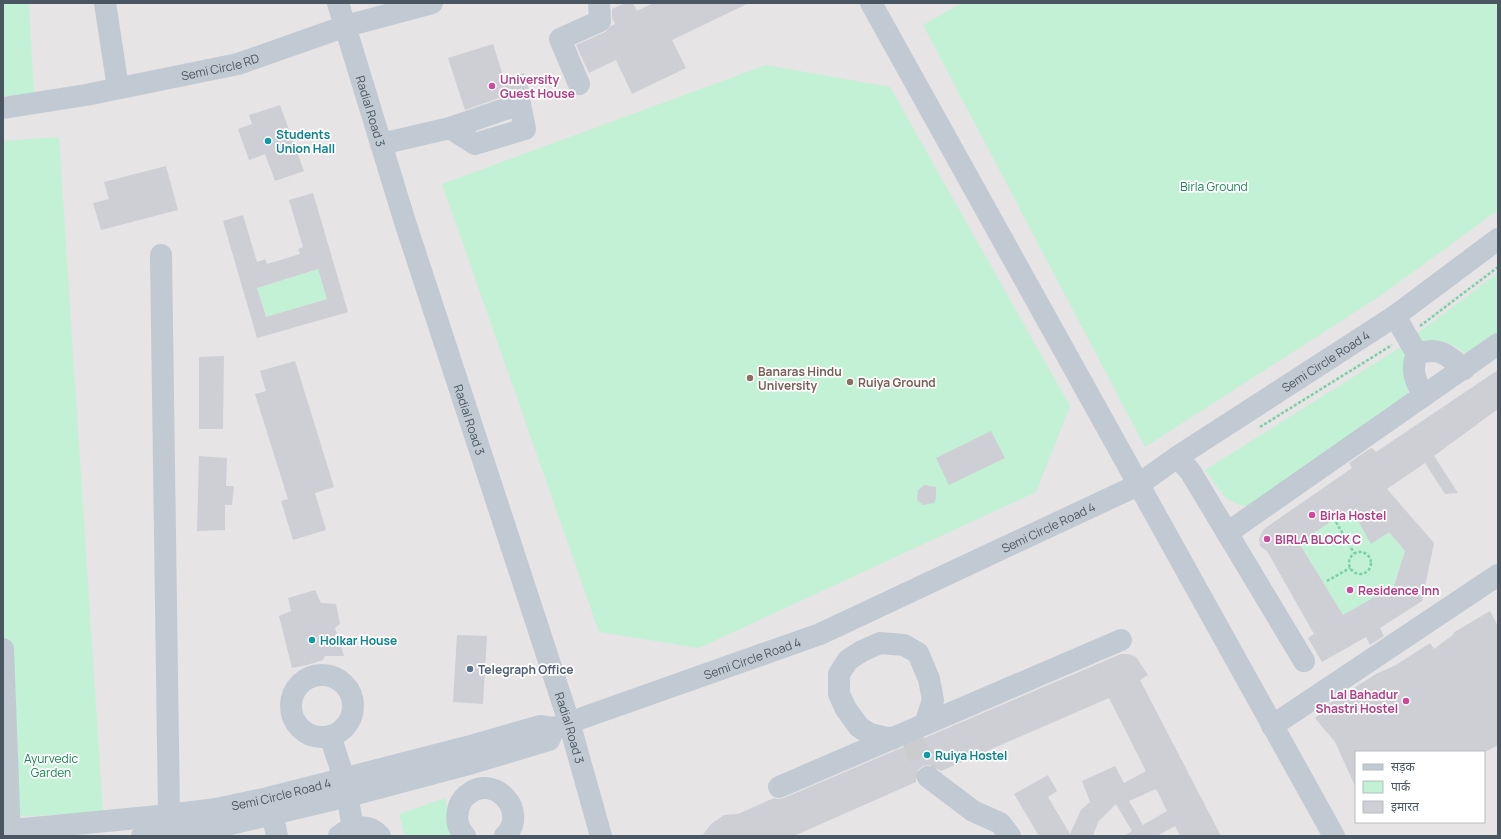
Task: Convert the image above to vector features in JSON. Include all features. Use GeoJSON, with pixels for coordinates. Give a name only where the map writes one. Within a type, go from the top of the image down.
{"type":"FeatureCollection","features":[{"type":"Feature","properties":{"kind":"street"},"geometry":{"type":"LineString","coordinates":[[105,3],[118,88]]}},
{"type":"Feature","properties":{"kind":"street","name":"Radial Road 3"},"geometry":{"type":"LineString","coordinates":[[338,3],[561,725],[601,836]]}},
{"type":"Feature","properties":{"kind":"street","name":"Semi Circle RD"},"geometry":{"type":"LineString","coordinates":[[3,108],[86,95],[238,64],[346,26],[432,3]]}},
{"type":"Feature","properties":{"kind":"street"},"geometry":{"type":"LineString","coordinates":[[579,84],[560,39],[600,21],[599,3]]}},
{"type":"Feature","properties":{"kind":"street"},"geometry":{"type":"LineString","coordinates":[[871,3],[1334,836]]}},
{"type":"Feature","properties":{"kind":"street"},"geometry":{"type":"LineString","coordinates":[[381,144],[450,128]]}},
{"type":"Feature","properties":{"kind":"street","name":"Semi Circle Road 4"},"geometry":{"type":"LineString","coordinates":[[8,833],[218,827],[270,806],[470,755],[549,740],[561,725],[820,634],[1138,485],[1177,457],[1395,316],[1498,239]]}},
{"type":"Feature","properties":{"kind":"street"},"geometry":{"type":"LineString","coordinates":[[161,255],[169,815]]}},
{"type":"Feature","properties":{"kind":"street"},"geometry":{"type":"LineString","coordinates":[[1395,316],[1412,345],[1414,377],[1424,396]]}},
{"type":"Feature","properties":{"kind":"street"},"geometry":{"type":"LineString","coordinates":[[1227,533],[1498,344]]}},
{"type":"Feature","properties":{"kind":"street"},"geometry":{"type":"LineString","coordinates":[[1412,345],[1428,350],[1439,351],[1452,358],[1464,369]]}},
{"type":"Feature","properties":{"kind":"street"},"geometry":{"type":"LineString","coordinates":[[1177,457],[1190,471],[1304,661]]}},
{"type":"Feature","properties":{"kind":"street"},"geometry":{"type":"LineString","coordinates":[[1272,726],[1498,575]]}},
{"type":"Feature","properties":{"kind":"street"},"geometry":{"type":"LineString","coordinates":[[855,617],[869,648]]}},
{"type":"Feature","properties":{"kind":"street"},"geometry":{"type":"LineString","coordinates":[[779,787],[909,733],[1121,640]]}},
{"type":"Feature","properties":{"kind":"street"},"geometry":{"type":"LineString","coordinates":[[880,643],[904,645],[918,653],[930,678],[933,700],[909,733],[870,734],[859,726],[846,709],[839,694],[839,674],[848,660],[880,643]]}},
{"type":"Feature","properties":{"kind":"street"},"geometry":{"type":"LineString","coordinates":[[3,649],[8,833]]}},
{"type":"Feature","properties":{"kind":"street"},"geometry":{"type":"LineString","coordinates":[[330,736],[346,787],[346,832],[362,827],[370,829],[380,836]]}},
{"type":"Feature","properties":{"kind":"street"},"geometry":{"type":"LineString","coordinates":[[470,755],[478,789]]}},
{"type":"Feature","properties":{"kind":"street"},"geometry":{"type":"LineString","coordinates":[[928,776],[973,811],[1000,823],[1010,836]]}},
{"type":"Feature","properties":{"kind":"street"},"geometry":{"type":"LineString","coordinates":[[465,836],[458,824],[458,807],[469,793],[478,789],[486,788],[503,794],[513,809],[514,818],[512,827],[505,836]]}},
{"type":"Feature","properties":{"kind":"street"},"geometry":{"type":"LineString","coordinates":[[270,806],[277,836]]}},
{"type":"Feature","properties":{"kind":"street","name":"Semi Circle Road 4"},"geometry":{"type":"LineString","coordinates":[[139,830],[169,815],[216,809],[270,806]]}},
{"type":"Feature","properties":{"kind":"path"},"geometry":{"type":"LineString","coordinates":[[1257,429],[1412,345],[1498,267]]}},
{"type":"Feature","properties":{"kind":"path"},"geometry":{"type":"LineString","coordinates":[[1336,522],[1354,553]]}},
{"type":"Feature","properties":{"kind":"path"},"geometry":{"type":"LineString","coordinates":[[1362,551],[1369,554],[1372,562],[1370,569],[1364,574],[1356,574],[1350,568],[1350,557],[1354,553],[1362,551]]}},
{"type":"Feature","properties":{"kind":"path"},"geometry":{"type":"LineString","coordinates":[[1328,580],[1350,568]]}},
{"type":"Feature","properties":{"kind":"shaded area","name":"Banaras Hindu University"},"geometry":{"type":"Polygon","coordinates":[[[3,3],[1498,3],[1498,836],[3,836],[3,3]]]}},
{"type":"Feature","properties":{"kind":"green space"},"geometry":{"type":"Polygon","coordinates":[[[3,3],[29,3],[34,95],[3,96],[3,3]]]}},
{"type":"Feature","properties":{"kind":"green space","name":"Birla Ground"},"geometry":{"type":"Polygon","coordinates":[[[962,3],[1498,3],[1498,210],[1380,296],[1145,447],[923,25],[962,3]]]}},
{"type":"Feature","properties":{"kind":"green space"},"geometry":{"type":"Polygon","coordinates":[[[766,65],[890,87],[1070,406],[1036,492],[699,648],[599,632],[442,184],[766,65]]]}},
{"type":"Feature","properties":{"kind":"green space","name":"Ayurvedic Garden"},"geometry":{"type":"Polygon","coordinates":[[[59,137],[103,813],[3,817],[3,141],[59,137]]]}},
{"type":"Feature","properties":{"kind":"green space"},"geometry":{"type":"Polygon","coordinates":[[[318,269],[327,299],[266,317],[257,288],[318,269]]]}},
{"type":"Feature","properties":{"kind":"green space"},"geometry":{"type":"Polygon","coordinates":[[[1498,273],[1498,335],[1468,357],[1460,349],[1450,344],[1438,343],[1423,345],[1415,335],[1498,273]]]}},
{"type":"Feature","properties":{"kind":"green space"},"geometry":{"type":"Polygon","coordinates":[[[1404,345],[1409,353],[1405,375],[1409,399],[1252,507],[1236,504],[1224,496],[1205,470],[1404,345]]]}},
{"type":"Feature","properties":{"kind":"green space"},"geometry":{"type":"Polygon","coordinates":[[[1351,508],[1371,544],[1389,532],[1405,551],[1394,586],[1343,615],[1299,543],[1351,508]]]}},
{"type":"Feature","properties":{"kind":"green space"},"geometry":{"type":"Polygon","coordinates":[[[445,798],[455,836],[405,836],[399,814],[445,798]]]}},
{"type":"Feature","properties":{"kind":"building"},"geometry":{"type":"Polygon","coordinates":[[[625,3],[633,3],[637,11],[653,3],[749,3],[672,40],[686,68],[632,94],[616,60],[589,73],[576,45],[605,32],[615,24],[612,18],[612,9],[625,3]]]}},
{"type":"Feature","properties":{"kind":"building","name":"University Guest House"},"geometry":{"type":"Polygon","coordinates":[[[493,44],[504,79],[524,73],[530,93],[527,94],[523,92],[516,92],[465,110],[448,58],[493,44]]]}},
{"type":"Feature","properties":{"kind":"building","name":"Students Union Hall"},"geometry":{"type":"Polygon","coordinates":[[[280,105],[304,171],[275,181],[265,154],[249,160],[238,129],[252,124],[249,115],[280,105]]]}},
{"type":"Feature","properties":{"kind":"building"},"geometry":{"type":"Polygon","coordinates":[[[166,166],[178,210],[101,230],[93,203],[109,199],[104,182],[166,166]]]}},
{"type":"Feature","properties":{"kind":"building"},"geometry":{"type":"Polygon","coordinates":[[[313,193],[348,312],[257,338],[223,221],[243,215],[257,262],[265,259],[267,264],[300,254],[298,249],[303,247],[289,200],[313,193]],[[318,269],[257,288],[266,317],[327,299],[318,269]]]}},
{"type":"Feature","properties":{"kind":"building"},"geometry":{"type":"Polygon","coordinates":[[[224,356],[223,429],[199,429],[199,357],[224,356]]]}},
{"type":"Feature","properties":{"kind":"building"},"geometry":{"type":"Polygon","coordinates":[[[295,361],[334,487],[315,493],[326,530],[293,540],[281,501],[288,499],[255,394],[266,391],[260,371],[295,361]]]}},
{"type":"Feature","properties":{"kind":"building","name":"Birla Hostel"},"geometry":{"type":"Polygon","coordinates":[[[1498,370],[1498,409],[1434,456],[1458,493],[1445,494],[1425,463],[1387,489],[1434,543],[1422,601],[1380,628],[1384,636],[1370,645],[1366,637],[1322,662],[1308,638],[1314,634],[1267,551],[1260,546],[1259,539],[1264,529],[1352,468],[1349,463],[1372,448],[1376,452],[1498,370]],[[1351,508],[1299,543],[1343,615],[1394,586],[1405,551],[1389,532],[1371,544],[1351,508]]]}},
{"type":"Feature","properties":{"kind":"building"},"geometry":{"type":"Polygon","coordinates":[[[991,431],[1005,458],[949,485],[936,458],[991,431]]]}},
{"type":"Feature","properties":{"kind":"building"},"geometry":{"type":"Polygon","coordinates":[[[199,456],[227,458],[226,486],[234,486],[232,505],[225,505],[225,530],[197,531],[199,456]]]}},
{"type":"Feature","properties":{"kind":"building"},"geometry":{"type":"Polygon","coordinates":[[[924,485],[936,487],[936,498],[934,503],[923,505],[917,500],[918,490],[924,485]]]}},
{"type":"Feature","properties":{"kind":"building","name":"Holkar House"},"geometry":{"type":"Polygon","coordinates":[[[315,590],[321,603],[336,604],[340,624],[335,628],[344,656],[325,656],[323,660],[292,668],[279,616],[291,611],[288,598],[315,590]]]}},
{"type":"Feature","properties":{"kind":"building","name":"Lal Bahadur Shastri Hostel"},"geometry":{"type":"Polygon","coordinates":[[[1490,611],[1498,626],[1498,745],[1485,752],[1355,751],[1355,786],[1335,742],[1315,718],[1327,710],[1325,706],[1376,674],[1396,665],[1430,643],[1434,649],[1454,634],[1453,633],[1490,611]]]}},
{"type":"Feature","properties":{"kind":"building","name":"Telegraph Office"},"geometry":{"type":"Polygon","coordinates":[[[457,635],[487,636],[483,704],[453,702],[457,635]]]}},
{"type":"Feature","properties":{"kind":"building","name":"Ruiya Hostel"},"geometry":{"type":"Polygon","coordinates":[[[1121,654],[1129,654],[1136,657],[1148,675],[1140,680],[1221,836],[1180,836],[1175,826],[1157,836],[1124,836],[1132,831],[1116,804],[1098,822],[1093,836],[1039,836],[1014,794],[1048,775],[1057,791],[1048,797],[1070,834],[1081,810],[1090,802],[1082,781],[1115,766],[1124,783],[1146,771],[1109,698],[941,771],[930,765],[923,766],[918,770],[916,782],[794,836],[702,836],[711,824],[724,815],[738,814],[774,798],[784,798],[1121,654]],[[1156,789],[1129,801],[1143,825],[1167,811],[1156,789]]]}},
{"type":"Feature","properties":{"kind":"tunnel"},"geometry":{"type":"LineString","coordinates":[[912,738],[928,777]]}},
{"type":"Feature","properties":{"kind":"place","name":"University Guest House"},"geometry":{"type":"Point","coordinates":[492,86]}},
{"type":"Feature","properties":{"kind":"place","name":"Students Union Hall"},"geometry":{"type":"Point","coordinates":[268,141]}},
{"type":"Feature","properties":{"kind":"place","name":"Banaras Hindu University"},"geometry":{"type":"Point","coordinates":[750,378]}},
{"type":"Feature","properties":{"kind":"place","name":"Ruiya Ground"},"geometry":{"type":"Point","coordinates":[850,382]}},
{"type":"Feature","properties":{"kind":"place","name":"Birla Hostel"},"geometry":{"type":"Point","coordinates":[1312,515]}},
{"type":"Feature","properties":{"kind":"place","name":"BIRLA BLOCK C"},"geometry":{"type":"Point","coordinates":[1267,539]}},
{"type":"Feature","properties":{"kind":"place","name":"Residence Inn"},"geometry":{"type":"Point","coordinates":[1350,590]}},
{"type":"Feature","properties":{"kind":"place","name":"Holkar House"},"geometry":{"type":"Point","coordinates":[312,640]}},
{"type":"Feature","properties":{"kind":"place","name":"Telegraph Office"},"geometry":{"type":"Point","coordinates":[470,669]}},
{"type":"Feature","properties":{"kind":"place","name":"Lal Bahadur Shastri Hostel"},"geometry":{"type":"Point","coordinates":[1406,701]}},
{"type":"Feature","properties":{"kind":"place","name":"Ruiya Hostel"},"geometry":{"type":"Point","coordinates":[927,755]}}]}
